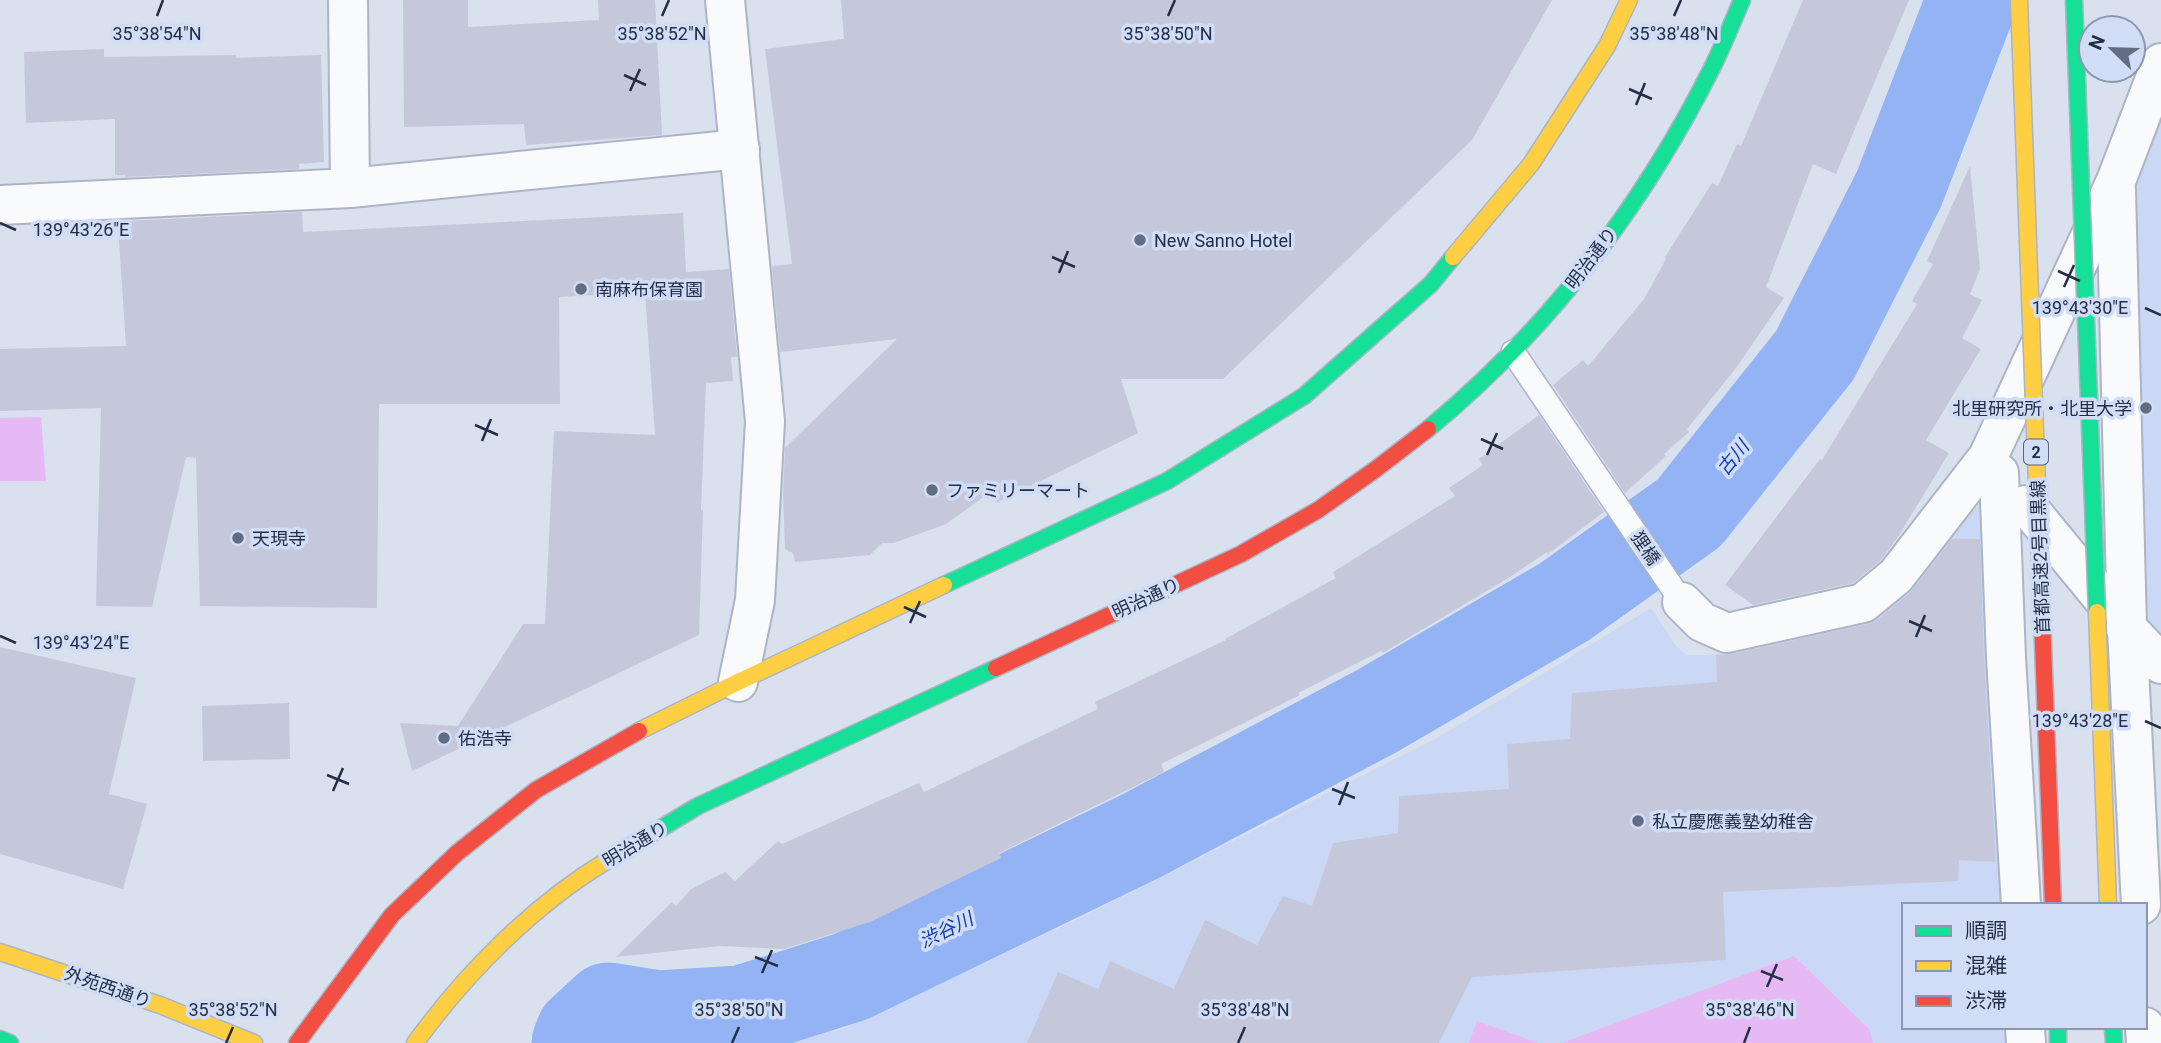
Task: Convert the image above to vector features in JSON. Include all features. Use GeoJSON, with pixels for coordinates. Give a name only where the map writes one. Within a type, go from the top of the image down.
{"type":"FeatureCollection","features":[{"type":"Feature","properties":{"kind":"main road"},"geometry":{"type":"LineString","coordinates":[[297,1043],[392,915],[457,853],[536,790],[633,734],[738,681],[1167,481],[1304,396],[1431,284],[1531,164],[1607,46],[1629,0]]}},
{"type":"Feature","properties":{"kind":"main road","name":"明治通り"},"geometry":{"type":"LineString","coordinates":[[415,1043],[440,1009],[523,922],[591,870],[698,806],[1241,554],[1327,504],[1392,457],[1458,404],[1513,352],[1577,280],[1628,210],[1670,145],[1709,75],[1742,0]]}},
{"type":"Feature","properties":{"kind":"main road","name":"首都高速2号目黒線"},"geometry":{"type":"LineString","coordinates":[[2018,0],[2053,903]]}},
{"type":"Feature","properties":{"kind":"main road"},"geometry":{"type":"LineString","coordinates":[[2074,0],[2108,903]]}},
{"type":"Feature","properties":{"kind":"main road","name":"外苑西通り"},"geometry":{"type":"LineString","coordinates":[[0,952],[120,990],[254,1043]]}},
{"type":"Feature","properties":{"kind":"main road"},"geometry":{"type":"LineString","coordinates":[[0,1040],[10,1043]]}},
{"type":"Feature","properties":{"kind":"street"},"geometry":{"type":"LineString","coordinates":[[348,0],[351,188]]}},
{"type":"Feature","properties":{"kind":"street"},"geometry":{"type":"LineString","coordinates":[[725,0],[765,421],[755,600],[738,681]]}},
{"type":"Feature","properties":{"kind":"street"},"geometry":{"type":"LineString","coordinates":[[1682,602],[1702,622],[1727,633],[1863,603],[1896,576],[1994,465],[2116,181],[2161,63]]}},
{"type":"Feature","properties":{"kind":"street"},"geometry":{"type":"LineString","coordinates":[[0,205],[351,188],[740,149]]}},
{"type":"Feature","properties":{"kind":"street"},"geometry":{"type":"LineString","coordinates":[[2116,181],[2127,628],[2141,903]]}},
{"type":"Feature","properties":{"kind":"street"},"geometry":{"type":"LineString","coordinates":[[1994,465],[2127,628],[2161,664]]}},
{"type":"Feature","properties":{"kind":"street"},"geometry":{"type":"LineString","coordinates":[[1994,465],[2021,903]]}},
{"type":"Feature","properties":{"kind":"lane","name":"狸橋"},"geometry":{"type":"LineString","coordinates":[[1513,352],[1682,602]]}},
{"type":"Feature","properties":{"kind":"shaded area","name":"北里研究所・北里大学"},"geometry":{"type":"Polygon","coordinates":[[[2161,101],[2161,646],[2136,622],[2126,193],[2161,101]]]}},
{"type":"Feature","properties":{"kind":"shaded area"},"geometry":{"type":"Polygon","coordinates":[[[41,417],[46,481],[0,481],[0,418],[41,417]]]}},
{"type":"Feature","properties":{"kind":"shaded area","name":"私立慶應義塾幼稚舎"},"geometry":{"type":"Polygon","coordinates":[[[1990,491],[2009,903],[1902,903],[1902,1029],[2015,1029],[2015,1043],[755,1043],[841,1030],[1076,920],[1437,738],[1651,608],[1676,646],[1687,655],[1710,655],[1885,611],[1901,597],[1990,491]]]}},
{"type":"Feature","properties":{"kind":"shaded area"},"geometry":{"type":"Polygon","coordinates":[[[1794,956],[1869,1029],[1873,1043],[1562,1043],[1794,956]]]}},
{"type":"Feature","properties":{"kind":"shaded area"},"geometry":{"type":"Polygon","coordinates":[[[1477,1021],[1538,1043],[1469,1043],[1477,1021]]]}},
{"type":"Feature","properties":{"kind":"building"},"geometry":{"type":"Polygon","coordinates":[[[403,0],[468,0],[468,27],[599,20],[598,0],[655,0],[662,135],[526,145],[524,124],[404,127],[403,0]]]}},
{"type":"Feature","properties":{"kind":"building","name":"New Sanno Hotel"},"geometry":{"type":"Polygon","coordinates":[[[841,0],[1552,0],[1472,140],[1223,379],[1121,379],[1138,433],[996,503],[992,491],[946,524],[894,543],[882,543],[870,555],[795,562],[793,553],[785,549],[785,448],[897,339],[780,352],[772,266],[792,264],[765,49],[844,39],[841,0]]]}},
{"type":"Feature","properties":{"kind":"building"},"geometry":{"type":"Polygon","coordinates":[[[1803,0],[1909,0],[1836,174],[1813,164],[1766,287],[1784,298],[1736,368],[1687,429],[1689,432],[1625,493],[1553,385],[1583,360],[1588,366],[1644,299],[1665,257],[1712,183],[1718,186],[1737,144],[1741,146],[1803,0]]]}},
{"type":"Feature","properties":{"kind":"building"},"geometry":{"type":"Polygon","coordinates":[[[104,49],[104,57],[236,55],[236,58],[321,55],[324,162],[299,164],[299,169],[125,177],[115,175],[115,119],[26,123],[24,52],[104,49]]]}},
{"type":"Feature","properties":{"kind":"building"},"geometry":{"type":"Polygon","coordinates":[[[1970,166],[1980,269],[1970,294],[1982,300],[1962,338],[1981,349],[1926,440],[1949,453],[1896,540],[1880,561],[1853,583],[1753,605],[1725,585],[1820,459],[1822,460],[1917,304],[1912,301],[1933,264],[1927,261],[1970,166]]]}},
{"type":"Feature","properties":{"kind":"building"},"geometry":{"type":"Polygon","coordinates":[[[302,212],[303,232],[683,213],[686,272],[729,269],[737,357],[731,357],[733,381],[706,383],[699,635],[412,771],[400,723],[458,726],[523,624],[545,624],[554,431],[655,435],[645,292],[559,297],[560,404],[379,404],[377,608],[200,606],[196,458],[186,457],[152,607],[96,606],[101,408],[0,411],[0,349],[126,346],[119,240],[128,227],[128,221],[302,212]]]}},
{"type":"Feature","properties":{"kind":"building"},"geometry":{"type":"Polygon","coordinates":[[[1539,415],[1604,512],[1548,554],[1547,552],[1383,653],[1381,651],[1298,693],[1300,695],[1161,764],[1164,772],[999,853],[1001,858],[870,922],[784,949],[720,946],[616,957],[672,902],[676,906],[691,889],[725,872],[735,881],[778,841],[782,844],[919,783],[924,792],[1098,709],[1095,702],[1226,640],[1336,578],[1333,572],[1455,496],[1449,488],[1483,465],[1479,459],[1539,415]]]}},
{"type":"Feature","properties":{"kind":"building","name":"私立慶應義塾幼稚舎"},"geometry":{"type":"Polygon","coordinates":[[[1952,539],[1980,539],[1996,862],[1959,860],[1958,881],[1723,892],[1726,960],[1472,977],[1439,1043],[1027,1043],[1058,972],[1098,989],[1110,961],[1174,989],[1205,920],[1257,945],[1283,896],[1312,906],[1333,843],[1398,833],[1399,796],[1509,789],[1507,744],[1570,739],[1572,693],[1717,682],[1716,655],[1732,654],[1868,624],[1877,620],[1910,593],[1952,539]]]}},
{"type":"Feature","properties":{"kind":"building"},"geometry":{"type":"Polygon","coordinates":[[[0,647],[136,678],[109,794],[147,804],[123,889],[0,854],[0,647]]]}},
{"type":"Feature","properties":{"kind":"building"},"geometry":{"type":"Polygon","coordinates":[[[289,703],[290,759],[203,761],[202,706],[289,703]]]}},
{"type":"Feature","properties":{"kind":"waterway","name":"古川"},"geometry":{"type":"LineString","coordinates":[[577,1043],[581,1033],[608,1008],[658,1016],[742,1011],[850,977],[1141,836],[1377,711],[1564,602],[1689,513],[1815,355],[1899,189],[1972,0]]}},
{"type":"Feature","properties":{"kind":"traffic: fast"},"geometry":{"type":"LineString","coordinates":[[1428,429],[1472,391],[1513,350],[1589,264],[1655,169],[1685,119],[1716,60],[1742,0]]}},
{"type":"Feature","properties":{"kind":"traffic: fast"},"geometry":{"type":"LineString","coordinates":[[2074,0],[2097,612]]}},
{"type":"Feature","properties":{"kind":"traffic: fast"},"geometry":{"type":"LineString","coordinates":[[944,585],[1167,481],[1304,396],[1431,284],[1453,257]]}},
{"type":"Feature","properties":{"kind":"traffic: fast"},"geometry":{"type":"LineString","coordinates":[[608,860],[698,806],[996,668]]}},
{"type":"Feature","properties":{"kind":"traffic: fast"},"geometry":{"type":"LineString","coordinates":[[2058,1029],[2058,1043]]}},
{"type":"Feature","properties":{"kind":"traffic: fast"},"geometry":{"type":"LineString","coordinates":[[2113,1029],[2114,1043]]}},
{"type":"Feature","properties":{"kind":"traffic: fast"},"geometry":{"type":"LineString","coordinates":[[0,1039],[10,1043]]}},
{"type":"Feature","properties":{"kind":"traffic: slow"},"geometry":{"type":"LineString","coordinates":[[1453,257],[1531,164],[1607,46],[1629,0]]}},
{"type":"Feature","properties":{"kind":"traffic: slow"},"geometry":{"type":"LineString","coordinates":[[2019,0],[2040,566]]}},
{"type":"Feature","properties":{"kind":"traffic: slow"},"geometry":{"type":"LineString","coordinates":[[639,731],[944,585]]}},
{"type":"Feature","properties":{"kind":"traffic: slow"},"geometry":{"type":"LineString","coordinates":[[2097,612],[2108,903]]}},
{"type":"Feature","properties":{"kind":"traffic: slow"},"geometry":{"type":"LineString","coordinates":[[415,1043],[456,991],[527,919],[608,860]]}},
{"type":"Feature","properties":{"kind":"traffic: slow"},"geometry":{"type":"LineString","coordinates":[[0,952],[160,1005],[254,1043]]}},
{"type":"Feature","properties":{"kind":"traffic: jam"},"geometry":{"type":"LineString","coordinates":[[996,668],[1241,554],[1318,510],[1428,429]]}},
{"type":"Feature","properties":{"kind":"traffic: jam"},"geometry":{"type":"LineString","coordinates":[[2040,566],[2053,903]]}},
{"type":"Feature","properties":{"kind":"traffic: jam"},"geometry":{"type":"LineString","coordinates":[[297,1043],[392,915],[457,853],[536,790],[639,731]]}},
{"type":"Feature","properties":{"kind":"place","name":"New Sanno Hotel"},"geometry":{"type":"Point","coordinates":[1140,240]}},
{"type":"Feature","properties":{"kind":"place","name":"南麻布保育園"},"geometry":{"type":"Point","coordinates":[581,289]}},
{"type":"Feature","properties":{"kind":"place","name":"北里研究所・北里大学"},"geometry":{"type":"Point","coordinates":[2146,408]}},
{"type":"Feature","properties":{"kind":"place","name":"ファミリーマート"},"geometry":{"type":"Point","coordinates":[932,490]}},
{"type":"Feature","properties":{"kind":"place","name":"天現寺"},"geometry":{"type":"Point","coordinates":[238,538]}},
{"type":"Feature","properties":{"kind":"place","name":"佑浩寺"},"geometry":{"type":"Point","coordinates":[444,738]}},
{"type":"Feature","properties":{"kind":"place","name":"私立慶應義塾幼稚舎"},"geometry":{"type":"Point","coordinates":[1638,821]}},
{"type":"Feature","properties":{"kind":"water label","name":"渋谷川"},"geometry":{"type":"Point","coordinates":[946,930]}}]}
